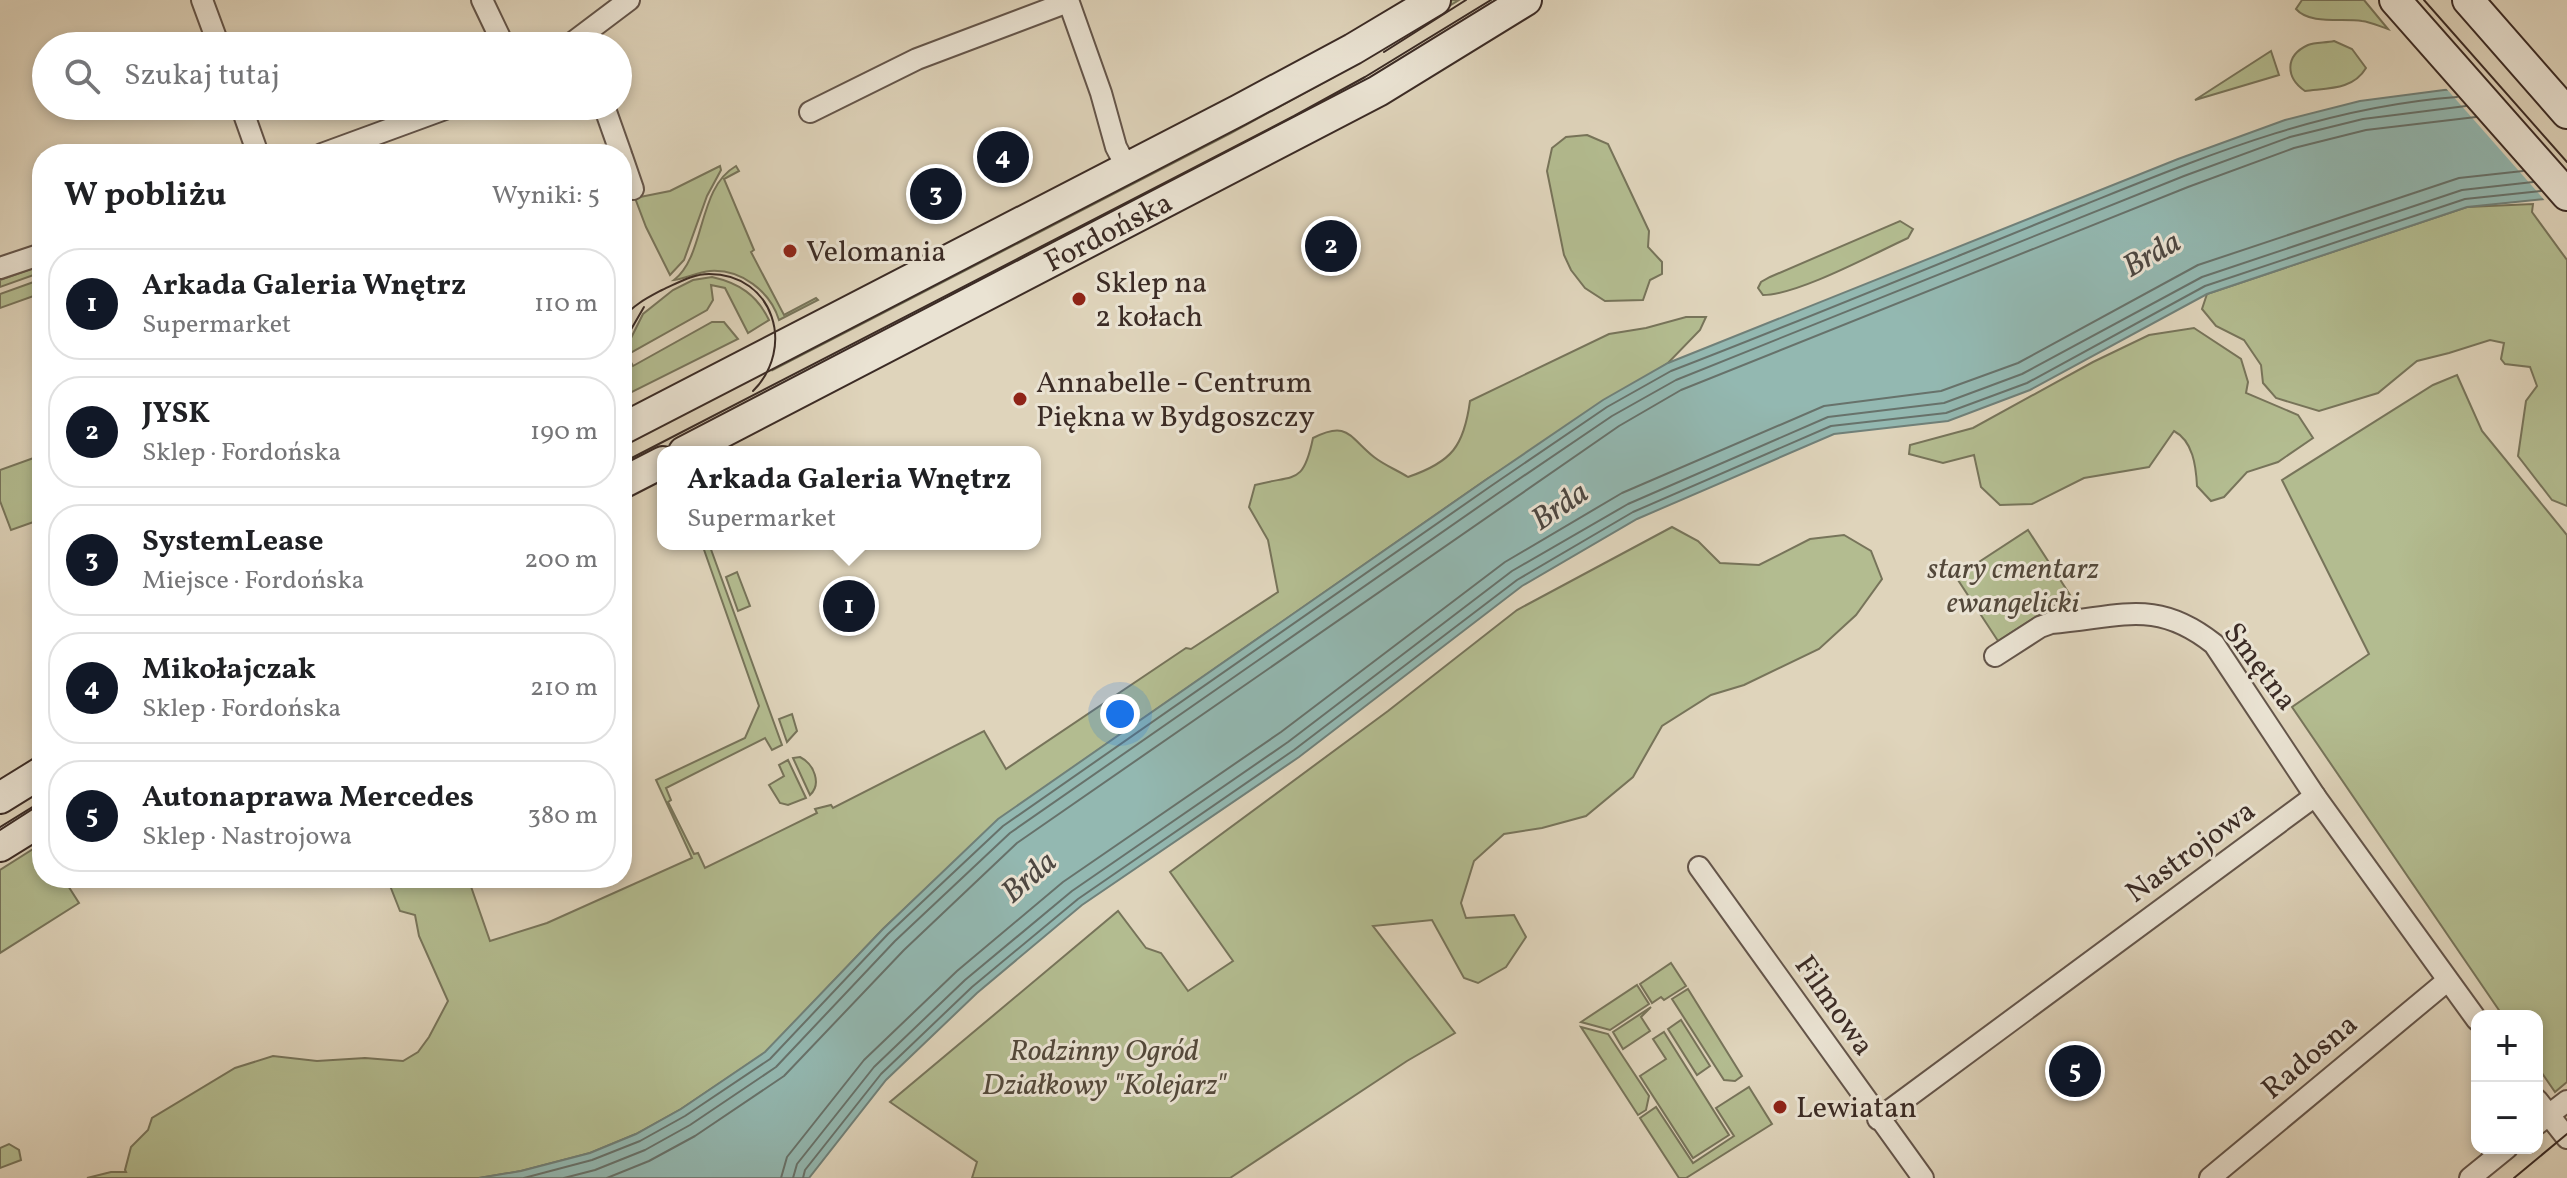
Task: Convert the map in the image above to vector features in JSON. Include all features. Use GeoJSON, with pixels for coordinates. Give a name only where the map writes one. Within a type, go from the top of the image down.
{"type":"FeatureCollection","features":[{"type":"Feature","properties":{"kind":"main road","name":"Fordońska"},"geometry":{"type":"LineString","coordinates":[[632,424],[1353,49],[1435,0]]}},
{"type":"Feature","properties":{"kind":"main road","name":"Fordońska"},"geometry":{"type":"LineString","coordinates":[[696,446],[1378,91],[1526,0]]}},
{"type":"Feature","properties":{"kind":"main road"},"geometry":{"type":"LineString","coordinates":[[2395,0],[2567,195]]}},
{"type":"Feature","properties":{"kind":"main road"},"geometry":{"type":"LineString","coordinates":[[2468,0],[2567,113]]}},
{"type":"Feature","properties":{"kind":"main road"},"geometry":{"type":"LineString","coordinates":[[632,478],[657,465]]}},
{"type":"Feature","properties":{"kind":"main road"},"geometry":{"type":"LineString","coordinates":[[0,798],[32,778]]}},
{"type":"Feature","properties":{"kind":"main road"},"geometry":{"type":"LineString","coordinates":[[0,846],[32,826]]}},
{"type":"Feature","properties":{"kind":"street"},"geometry":{"type":"LineString","coordinates":[[202,0],[214,32]]}},
{"type":"Feature","properties":{"kind":"street"},"geometry":{"type":"LineString","coordinates":[[482,0],[497,32]]}},
{"type":"Feature","properties":{"kind":"street"},"geometry":{"type":"LineString","coordinates":[[587,32],[629,0]]}},
{"type":"Feature","properties":{"kind":"street"},"geometry":{"type":"LineString","coordinates":[[810,112],[917,59],[1068,1],[1101,93],[1116,147],[1127,168]]}},
{"type":"Feature","properties":{"kind":"street"},"geometry":{"type":"LineString","coordinates":[[246,120],[254,144]]}},
{"type":"Feature","properties":{"kind":"street"},"geometry":{"type":"LineString","coordinates":[[349,144],[415,120]]}},
{"type":"Feature","properties":{"kind":"street"},"geometry":{"type":"LineString","coordinates":[[609,120],[618,144]]}},
{"type":"Feature","properties":{"kind":"street"},"geometry":{"type":"LineString","coordinates":[[0,268],[32,257]]}},
{"type":"Feature","properties":{"kind":"street","name":"Smętna"},"geometry":{"type":"LineString","coordinates":[[1995,656],[2051,623],[2123,613],[2160,615],[2192,626],[2214,644],[2315,796]]}},
{"type":"Feature","properties":{"kind":"street"},"geometry":{"type":"LineString","coordinates":[[2315,796],[2471,1012]]}},
{"type":"Feature","properties":{"kind":"street","name":"Nastrojowa"},"geometry":{"type":"LineString","coordinates":[[1878,1119],[2315,796]]}},
{"type":"Feature","properties":{"kind":"street","name":"Filmowa"},"geometry":{"type":"LineString","coordinates":[[1699,867],[1923,1178]]}},
{"type":"Feature","properties":{"kind":"street","name":"Radosna"},"geometry":{"type":"LineString","coordinates":[[2210,1178],[2447,981]]}},
{"type":"Feature","properties":{"kind":"street"},"geometry":{"type":"LineString","coordinates":[[2543,1112],[2567,1101]]}},
{"type":"Feature","properties":{"kind":"street"},"geometry":{"type":"LineString","coordinates":[[2543,1115],[2567,1138]]}},
{"type":"Feature","properties":{"kind":"street"},"geometry":{"type":"LineString","coordinates":[[2470,1178],[2500,1154]]}},
{"type":"Feature","properties":{"kind":"green space"},"geometry":{"type":"Polygon","coordinates":[[[1451,0],[1459,0],[1334,77],[773,370],[775,361],[1387,41],[1451,0]]]}},
{"type":"Feature","properties":{"kind":"green space"},"geometry":{"type":"Polygon","coordinates":[[[2302,0],[2364,0],[2388,29],[2362,21],[2309,17],[2296,9],[2302,0]]]}},
{"type":"Feature","properties":{"kind":"green space"},"geometry":{"type":"Polygon","coordinates":[[[2334,41],[2352,49],[2366,68],[2347,84],[2305,91],[2291,74],[2291,61],[2308,45],[2334,41]]]}},
{"type":"Feature","properties":{"kind":"green space"},"geometry":{"type":"Polygon","coordinates":[[[2271,51],[2279,75],[2195,100],[2271,51]]]}},
{"type":"Feature","properties":{"kind":"green space"},"geometry":{"type":"Polygon","coordinates":[[[1587,135],[1608,144],[1649,231],[1648,247],[1662,262],[1662,274],[1650,280],[1643,300],[1605,301],[1585,288],[1564,255],[1547,171],[1552,148],[1566,137],[1587,135]]]}},
{"type":"Feature","properties":{"kind":"green space"},"geometry":{"type":"Polygon","coordinates":[[[720,166],[684,260],[670,275],[635,198],[670,191],[720,166]]]}},
{"type":"Feature","properties":{"kind":"green space"},"geometry":{"type":"Polygon","coordinates":[[[736,166],[739,171],[724,179],[754,250],[751,252],[784,315],[816,298],[818,300],[779,320],[775,309],[761,291],[733,274],[710,271],[674,280],[692,255],[714,190],[723,176],[736,166]]]}},
{"type":"Feature","properties":{"kind":"green space"},"geometry":{"type":"Polygon","coordinates":[[[2533,204],[2532,212],[2567,260],[2567,506],[2552,500],[2518,456],[2526,401],[2537,386],[2530,367],[2505,364],[2501,359],[2504,343],[2490,340],[2417,361],[2378,393],[2319,411],[2276,398],[2263,383],[2261,365],[2244,340],[2216,326],[2202,309],[2207,294],[2467,207],[2533,204]]]}},
{"type":"Feature","properties":{"kind":"green space"},"geometry":{"type":"Polygon","coordinates":[[[1900,221],[1913,229],[1908,238],[1856,263],[1778,293],[1763,295],[1758,288],[1770,277],[1900,221]]]}},
{"type":"Feature","properties":{"kind":"green space"},"geometry":{"type":"Polygon","coordinates":[[[32,269],[32,276],[0,287],[0,280],[32,269]]]}},
{"type":"Feature","properties":{"kind":"green space"},"geometry":{"type":"Polygon","coordinates":[[[712,277],[731,283],[746,291],[769,320],[748,333],[725,288],[711,285],[713,300],[707,310],[632,352],[632,336],[643,314],[673,290],[693,280],[712,277]]]}},
{"type":"Feature","properties":{"kind":"green space"},"geometry":{"type":"Polygon","coordinates":[[[32,283],[32,297],[0,308],[0,294],[32,283]]]}},
{"type":"Feature","properties":{"kind":"green space"},"geometry":{"type":"Polygon","coordinates":[[[1686,317],[1706,317],[1700,330],[1668,363],[1487,479],[1002,817],[883,929],[766,1052],[681,1109],[636,1134],[590,1153],[479,1178],[87,1178],[126,1172],[131,1147],[148,1130],[152,1118],[235,1068],[273,1056],[317,1061],[365,1058],[403,1061],[418,1052],[448,1001],[419,936],[415,915],[400,911],[391,888],[471,888],[490,941],[547,923],[625,888],[632,888],[632,885],[692,858],[656,780],[745,738],[759,706],[704,550],[711,550],[782,745],[772,750],[765,738],[666,788],[671,800],[668,802],[694,854],[698,853],[705,868],[817,813],[815,809],[831,805],[833,808],[984,731],[1006,769],[1186,648],[1191,649],[1278,592],[1268,540],[1249,507],[1255,485],[1288,478],[1301,471],[1313,438],[1334,431],[1347,433],[1378,460],[1408,477],[1435,465],[1453,450],[1464,430],[1470,401],[1609,334],[1686,317]]]}},
{"type":"Feature","properties":{"kind":"green space"},"geometry":{"type":"Polygon","coordinates":[[[712,322],[724,322],[738,339],[632,392],[632,364],[712,322]]]}},
{"type":"Feature","properties":{"kind":"green space"},"geometry":{"type":"Polygon","coordinates":[[[2194,328],[2241,359],[2248,382],[2246,393],[2298,415],[2313,438],[2278,462],[2247,472],[2224,497],[2211,501],[2197,486],[2189,448],[2174,431],[2149,467],[2084,478],[2032,504],[2000,505],[1981,487],[1974,455],[1943,463],[1909,454],[1910,445],[1973,428],[2149,335],[2194,328]]]}},
{"type":"Feature","properties":{"kind":"green space"},"geometry":{"type":"Polygon","coordinates":[[[2457,375],[2482,431],[2567,535],[2567,1082],[2555,1092],[2543,1075],[2543,1010],[2499,1010],[2292,707],[2369,654],[2282,480],[2433,385],[2457,375]]]}},
{"type":"Feature","properties":{"kind":"green space"},"geometry":{"type":"Polygon","coordinates":[[[32,459],[32,523],[11,530],[0,501],[0,470],[32,459]]]}},
{"type":"Feature","properties":{"kind":"green space","name":"Rodzinny Ogród Działkowy \"Kolejarz\""},"geometry":{"type":"Polygon","coordinates":[[[1672,527],[1698,541],[1720,563],[1759,565],[1810,539],[1844,535],[1871,551],[1882,579],[1856,615],[1819,649],[1744,685],[1711,695],[1662,726],[1633,777],[1586,816],[1504,834],[1474,861],[1461,903],[1466,918],[1514,915],[1526,937],[1506,967],[1478,983],[1464,978],[1432,920],[1373,926],[1455,1033],[1407,1061],[1230,1178],[972,1178],[977,1162],[890,1102],[1118,911],[1146,948],[1161,953],[1188,991],[1233,961],[1170,872],[1388,711],[1517,610],[1672,527]]]}},
{"type":"Feature","properties":{"kind":"green space","name":"stary cmentarz ewangelicki"},"geometry":{"type":"Polygon","coordinates":[[[2028,530],[2070,595],[1998,641],[1956,577],[2028,530]]]}},
{"type":"Feature","properties":{"kind":"green space"},"geometry":{"type":"Polygon","coordinates":[[[737,572],[750,606],[738,611],[726,577],[737,572]]]}},
{"type":"Feature","properties":{"kind":"green space"},"geometry":{"type":"Polygon","coordinates":[[[792,714],[797,731],[787,742],[779,719],[792,714]]]}},
{"type":"Feature","properties":{"kind":"green space"},"geometry":{"type":"Polygon","coordinates":[[[800,757],[815,774],[814,790],[810,795],[793,758],[800,757]]]}},
{"type":"Feature","properties":{"kind":"green space"},"geometry":{"type":"Polygon","coordinates":[[[788,760],[806,798],[788,805],[780,803],[769,785],[784,776],[779,765],[788,760]]]}},
{"type":"Feature","properties":{"kind":"green space"},"geometry":{"type":"Polygon","coordinates":[[[32,850],[32,888],[69,888],[79,903],[0,953],[0,870],[32,850]]]}},
{"type":"Feature","properties":{"kind":"green space"},"geometry":{"type":"Polygon","coordinates":[[[1671,963],[1686,986],[1664,1000],[1661,997],[1652,1003],[1640,984],[1671,963]]]}},
{"type":"Feature","properties":{"kind":"green space"},"geometry":{"type":"Polygon","coordinates":[[[1637,985],[1649,1004],[1610,1030],[1581,1022],[1637,985]]]}},
{"type":"Feature","properties":{"kind":"green space"},"geometry":{"type":"Polygon","coordinates":[[[1688,989],[1742,1076],[1735,1081],[1724,1080],[1672,999],[1688,989]]]}},
{"type":"Feature","properties":{"kind":"green space"},"geometry":{"type":"Polygon","coordinates":[[[1651,1007],[1641,1017],[1650,1031],[1623,1049],[1613,1032],[1651,1007]]]}},
{"type":"Feature","properties":{"kind":"green space"},"geometry":{"type":"Polygon","coordinates":[[[1681,1020],[1710,1066],[1697,1075],[1668,1029],[1681,1020]]]}},
{"type":"Feature","properties":{"kind":"green space"},"geometry":{"type":"Polygon","coordinates":[[[1581,1027],[1608,1034],[1649,1096],[1646,1110],[1638,1115],[1581,1027]]]}},
{"type":"Feature","properties":{"kind":"green space"},"geometry":{"type":"Polygon","coordinates":[[[1664,1032],[1729,1135],[1693,1158],[1640,1076],[1666,1059],[1653,1039],[1664,1032]]]}},
{"type":"Feature","properties":{"kind":"green space"},"geometry":{"type":"Polygon","coordinates":[[[1749,1087],[1772,1124],[1686,1178],[1679,1178],[1640,1118],[1656,1107],[1693,1163],[1734,1136],[1716,1108],[1749,1087]]]}},
{"type":"Feature","properties":{"kind":"green space"},"geometry":{"type":"Polygon","coordinates":[[[9,1144],[19,1150],[21,1160],[0,1168],[0,1148],[9,1144]]]}},
{"type":"Feature","properties":{"kind":"water","name":"Brda"},"geometry":{"type":"Polygon","coordinates":[[[2539,82],[2544,199],[2467,207],[2207,294],[2030,390],[1948,421],[1834,434],[1637,519],[1522,586],[1299,757],[1082,905],[977,993],[886,1080],[809,1178],[479,1178],[590,1153],[636,1134],[681,1109],[765,1052],[883,929],[998,819],[1603,400],[1668,363],[2178,159],[2285,120],[2360,101],[2539,82]]]}},
{"type":"Feature","properties":{"kind":"pier"},"geometry":{"type":"Polygon","coordinates":[[[2567,78],[2567,174],[2486,82],[2567,78]]]}},
{"type":"Feature","properties":{"kind":"pier"},"geometry":{"type":"Polygon","coordinates":[[[2483,83],[2567,203],[2547,203],[2444,86],[2483,83]]]}},
{"type":"Feature","properties":{"kind":"tram line"},"geometry":{"type":"LineString","coordinates":[[1384,52],[1466,0]]}},
{"type":"Feature","properties":{"kind":"tram line"},"geometry":{"type":"LineString","coordinates":[[632,458],[1294,116],[1365,77],[1491,0]]}},
{"type":"Feature","properties":{"kind":"tram line"},"geometry":{"type":"LineString","coordinates":[[2424,0],[2567,162]]}},
{"type":"Feature","properties":{"kind":"tram line"},"geometry":{"type":"LineString","coordinates":[[632,309],[662,290],[697,276],[731,277],[749,286],[763,300],[772,316],[775,335],[773,355],[766,374],[753,391]]}},
{"type":"Feature","properties":{"kind":"tram line"},"geometry":{"type":"LineString","coordinates":[[632,328],[644,307]]}},
{"type":"Feature","properties":{"kind":"tram line"},"geometry":{"type":"LineString","coordinates":[[0,830],[32,809]]}},
{"type":"Feature","properties":{"kind":"tram line"},"geometry":{"type":"LineString","coordinates":[[2514,1178],[2567,1134]]}},
{"type":"Feature","properties":{"kind":"place","name":"Mikołajczak"},"geometry":{"type":"Point","coordinates":[1003,157]}},
{"type":"Feature","properties":{"kind":"place","name":"SystemLease"},"geometry":{"type":"Point","coordinates":[936,194]}},
{"type":"Feature","properties":{"kind":"place","name":"JYSK"},"geometry":{"type":"Point","coordinates":[1331,246]}},
{"type":"Feature","properties":{"kind":"place","name":"Velomania"},"geometry":{"type":"Point","coordinates":[790,251]}},
{"type":"Feature","properties":{"kind":"place","name":"Sklep na 2 kołach"},"geometry":{"type":"Point","coordinates":[1079,299]}},
{"type":"Feature","properties":{"kind":"place","name":"Annabelle - Centrum Piękna w Bydgoszczy"},"geometry":{"type":"Point","coordinates":[1020,399]}},
{"type":"Feature","properties":{"kind":"place","name":"Arkada Galeria Wnętrz"},"geometry":{"type":"Point","coordinates":[849,606]}},
{"type":"Feature","properties":{"kind":"place","name":"Autonaprawa Mercedes"},"geometry":{"type":"Point","coordinates":[2075,1071]}},
{"type":"Feature","properties":{"kind":"place","name":"Lewiatan"},"geometry":{"type":"Point","coordinates":[1780,1107]}}]}
